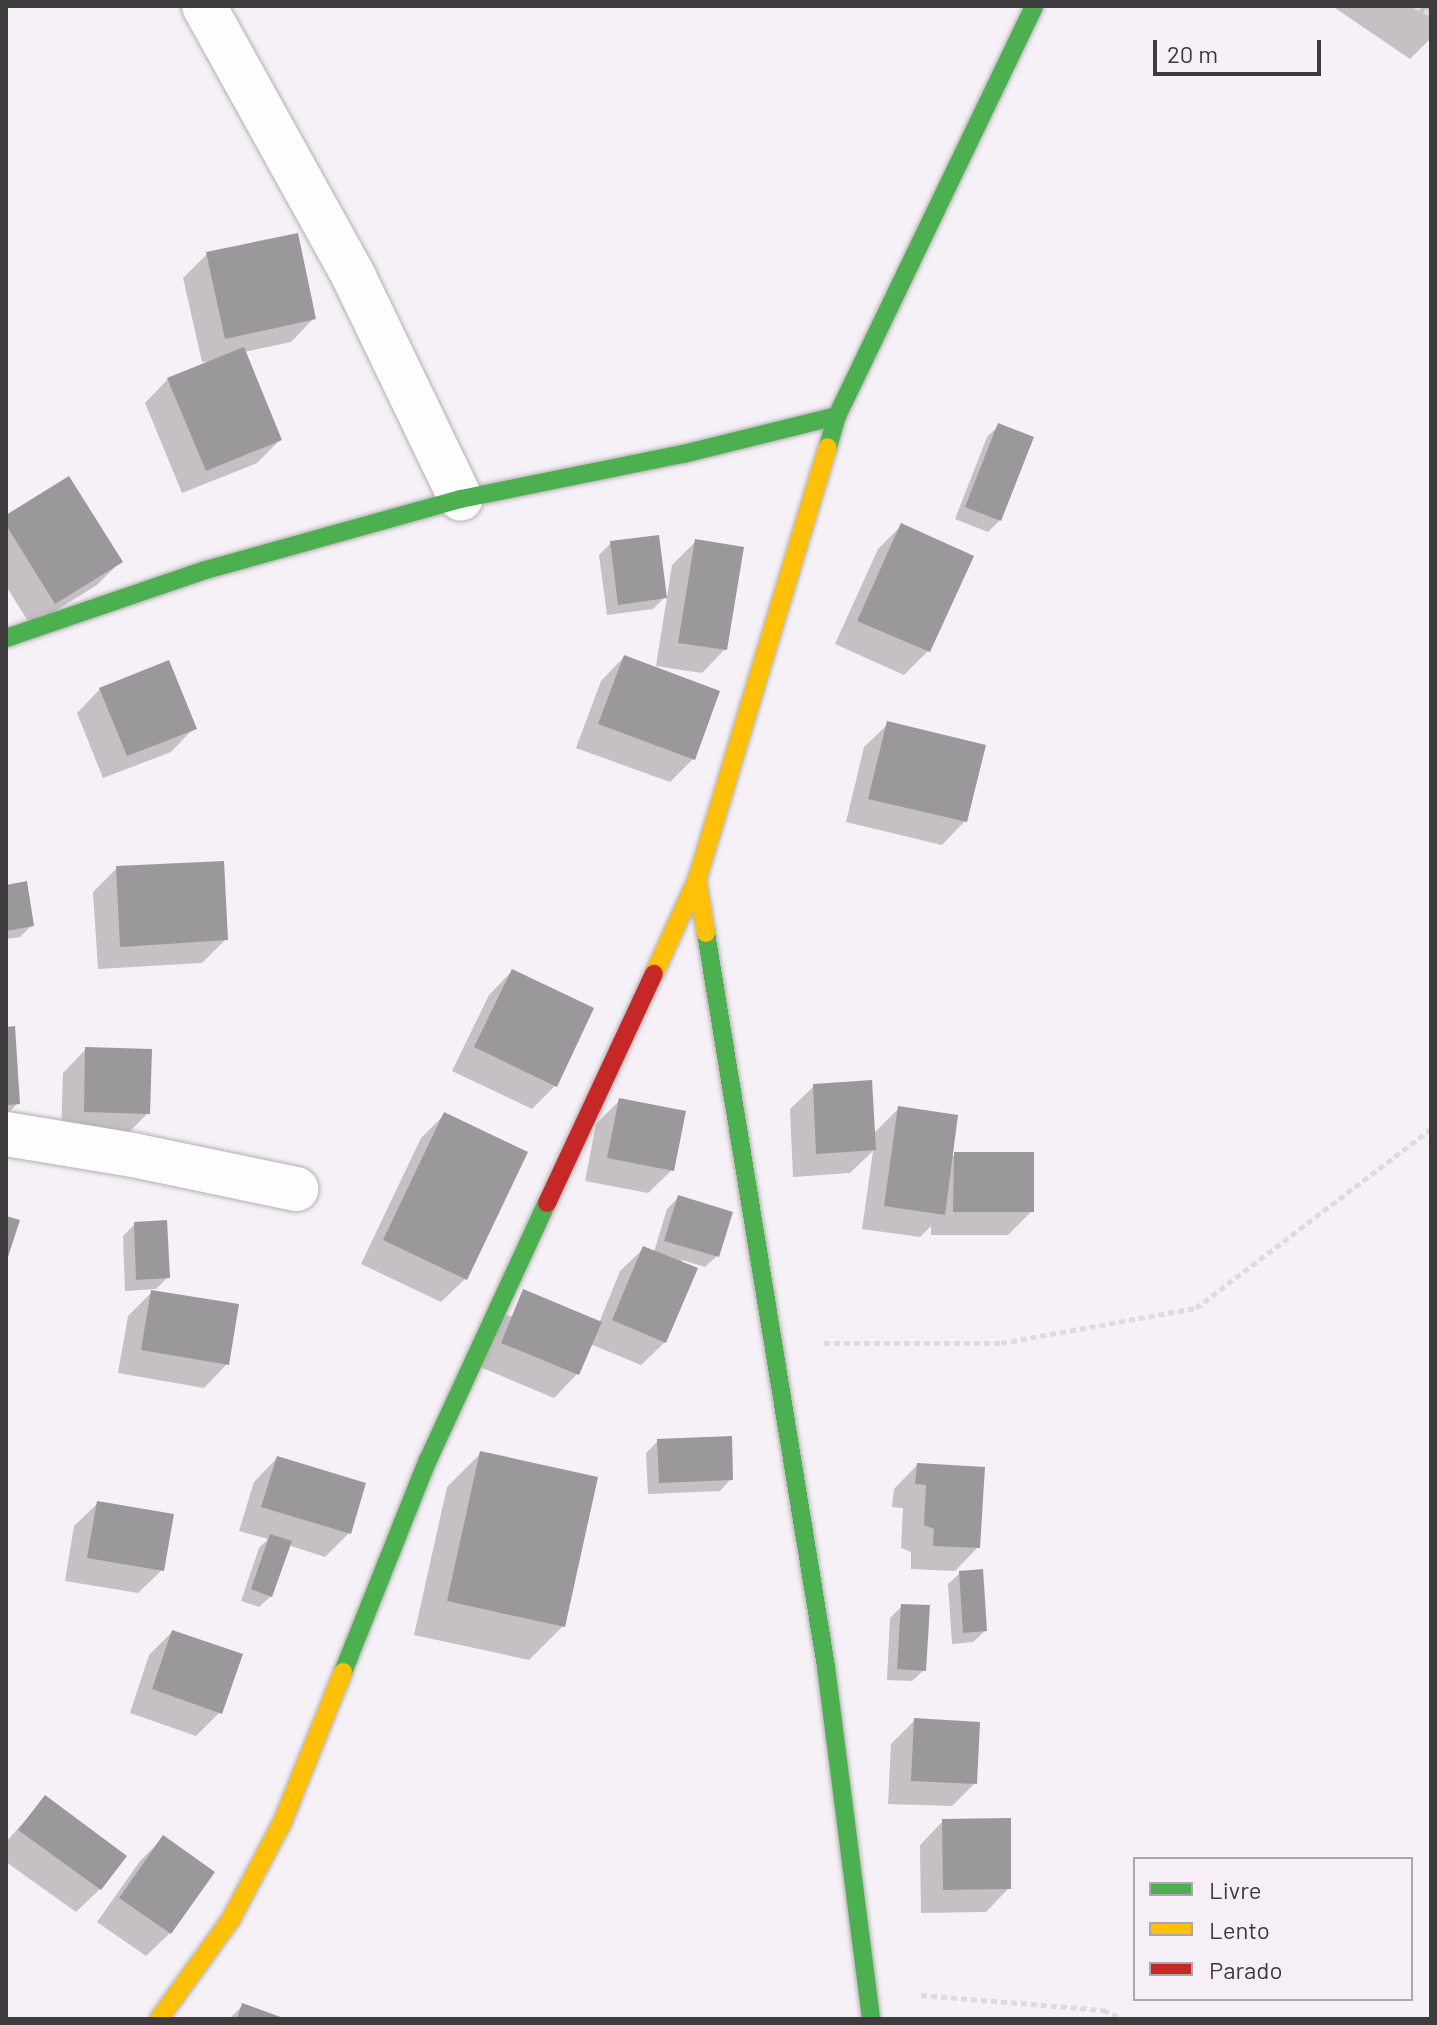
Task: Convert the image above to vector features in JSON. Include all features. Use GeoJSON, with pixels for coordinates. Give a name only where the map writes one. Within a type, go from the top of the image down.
{"type":"FeatureCollection","features":[{"type":"Feature","properties":{"kind":"street"},"geometry":{"type":"LineString","coordinates":[[204,6],[354,277],[461,499]]}},
{"type":"Feature","properties":{"kind":"street"},"geometry":{"type":"LineString","coordinates":[[159,2019],[231,1919],[282,1823],[428,1460],[697,880],[837,416],[1034,6]]}},
{"type":"Feature","properties":{"kind":"street"},"geometry":{"type":"LineString","coordinates":[[6,638],[206,570],[461,499],[683,454],[837,416]]}},
{"type":"Feature","properties":{"kind":"street"},"geometry":{"type":"LineString","coordinates":[[697,880],[826,1667],[871,2019]]}},
{"type":"Feature","properties":{"kind":"street"},"geometry":{"type":"LineString","coordinates":[[6,1134],[133,1155],[296,1189]]}},
{"type":"Feature","properties":{"kind":"path"},"geometry":{"type":"LineString","coordinates":[[1415,6],[1431,14]]}},
{"type":"Feature","properties":{"kind":"path"},"geometry":{"type":"LineString","coordinates":[[773,1344],[1001,1343],[1196,1308],[1431,1129]]}},
{"type":"Feature","properties":{"kind":"path"},"geometry":{"type":"LineString","coordinates":[[868,1991],[1103,2010],[1122,2019]]}},
{"type":"Feature","properties":{"kind":"building"},"geometry":{"type":"Polygon","coordinates":[[[298,233],[316,319],[225,339],[206,252],[298,233]]]}},
{"type":"Feature","properties":{"kind":"building"},"geometry":{"type":"Polygon","coordinates":[[[244,347],[282,440],[206,471],[167,378],[244,347]]]}},
{"type":"Feature","properties":{"kind":"building"},"geometry":{"type":"Polygon","coordinates":[[[998,423],[1034,437],[1001,521],[965,507],[998,423]]]}},
{"type":"Feature","properties":{"kind":"building"},"geometry":{"type":"Polygon","coordinates":[[[69,476],[123,562],[55,604],[6,525],[6,515],[69,476]]]}},
{"type":"Feature","properties":{"kind":"building"},"geometry":{"type":"Polygon","coordinates":[[[901,523],[974,556],[930,652],[857,621],[901,523]]]}},
{"type":"Feature","properties":{"kind":"building"},"geometry":{"type":"Polygon","coordinates":[[[659,535],[667,598],[618,605],[610,541],[659,535]]]}},
{"type":"Feature","properties":{"kind":"building"},"geometry":{"type":"Polygon","coordinates":[[[695,539],[744,547],[727,650],[678,643],[695,539]]]}},
{"type":"Feature","properties":{"kind":"building"},"geometry":{"type":"Polygon","coordinates":[[[624,655],[720,691],[695,760],[598,724],[624,655]]]}},
{"type":"Feature","properties":{"kind":"building"},"geometry":{"type":"Polygon","coordinates":[[[169,660],[197,729],[127,756],[99,688],[169,660]]]}},
{"type":"Feature","properties":{"kind":"building"},"geometry":{"type":"Polygon","coordinates":[[[887,721],[986,745],[967,822],[868,799],[887,721]]]}},
{"type":"Feature","properties":{"kind":"building"},"geometry":{"type":"Polygon","coordinates":[[[224,861],[228,940],[120,947],[116,866],[224,861]]]}},
{"type":"Feature","properties":{"kind":"building"},"geometry":{"type":"Polygon","coordinates":[[[27,881],[34,926],[6,931],[6,885],[27,881]]]}},
{"type":"Feature","properties":{"kind":"building"},"geometry":{"type":"Polygon","coordinates":[[[512,969],[594,1008],[557,1087],[474,1047],[512,969]]]}},
{"type":"Feature","properties":{"kind":"building"},"geometry":{"type":"Polygon","coordinates":[[[15,1026],[20,1104],[6,1105],[6,1027],[15,1026]]]}},
{"type":"Feature","properties":{"kind":"building"},"geometry":{"type":"Polygon","coordinates":[[[85,1047],[152,1049],[150,1114],[84,1112],[85,1047]]]}},
{"type":"Feature","properties":{"kind":"building"},"geometry":{"type":"Polygon","coordinates":[[[872,1080],[876,1150],[816,1154],[813,1084],[872,1080]]]}},
{"type":"Feature","properties":{"kind":"building"},"geometry":{"type":"Polygon","coordinates":[[[619,1098],[686,1111],[674,1171],[607,1158],[619,1098]]]}},
{"type":"Feature","properties":{"kind":"building"},"geometry":{"type":"Polygon","coordinates":[[[898,1106],[958,1115],[945,1215],[884,1206],[898,1106]]]}},
{"type":"Feature","properties":{"kind":"building"},"geometry":{"type":"Polygon","coordinates":[[[444,1112],[528,1152],[467,1280],[383,1240],[444,1112]]]}},
{"type":"Feature","properties":{"kind":"building"},"geometry":{"type":"Polygon","coordinates":[[[954,1152],[1034,1152],[1034,1212],[953,1212],[954,1152]]]}},
{"type":"Feature","properties":{"kind":"building"},"geometry":{"type":"Polygon","coordinates":[[[678,1195],[733,1212],[719,1257],[664,1241],[678,1195]]]}},
{"type":"Feature","properties":{"kind":"building"},"geometry":{"type":"Polygon","coordinates":[[[6,1216],[20,1220],[7,1260],[6,1260],[6,1216]]]}},
{"type":"Feature","properties":{"kind":"building"},"geometry":{"type":"Polygon","coordinates":[[[167,1220],[170,1278],[136,1280],[134,1222],[167,1220]]]}},
{"type":"Feature","properties":{"kind":"building"},"geometry":{"type":"Polygon","coordinates":[[[643,1246],[698,1268],[666,1343],[612,1320],[643,1246]]]}},
{"type":"Feature","properties":{"kind":"building"},"geometry":{"type":"Polygon","coordinates":[[[523,1289],[602,1322],[579,1375],[501,1343],[523,1289]]]}},
{"type":"Feature","properties":{"kind":"building"},"geometry":{"type":"Polygon","coordinates":[[[151,1290],[239,1304],[229,1365],[141,1350],[151,1290]]]}},
{"type":"Feature","properties":{"kind":"building"},"geometry":{"type":"Polygon","coordinates":[[[732,1436],[733,1480],[659,1483],[657,1439],[732,1436]]]}},
{"type":"Feature","properties":{"kind":"building"},"geometry":{"type":"Polygon","coordinates":[[[480,1451],[598,1477],[565,1627],[447,1601],[480,1451]]]}},
{"type":"Feature","properties":{"kind":"building"},"geometry":{"type":"Polygon","coordinates":[[[277,1456],[366,1483],[351,1534],[261,1507],[277,1456]]]}},
{"type":"Feature","properties":{"kind":"building"},"geometry":{"type":"Polygon","coordinates":[[[917,1463],[985,1467],[980,1548],[933,1546],[934,1529],[924,1525],[926,1485],[915,1484],[917,1463]]]}},
{"type":"Feature","properties":{"kind":"building"},"geometry":{"type":"Polygon","coordinates":[[[97,1501],[174,1514],[164,1571],[87,1558],[97,1501]]]}},
{"type":"Feature","properties":{"kind":"building"},"geometry":{"type":"Polygon","coordinates":[[[270,1534],[292,1541],[272,1597],[251,1589],[270,1534]]]}},
{"type":"Feature","properties":{"kind":"building"},"geometry":{"type":"Polygon","coordinates":[[[983,1569],[987,1631],[963,1633],[959,1571],[983,1569]]]}},
{"type":"Feature","properties":{"kind":"building"},"geometry":{"type":"Polygon","coordinates":[[[901,1604],[930,1605],[926,1671],[897,1669],[901,1604]]]}},
{"type":"Feature","properties":{"kind":"building"},"geometry":{"type":"Polygon","coordinates":[[[172,1630],[243,1654],[222,1714],[152,1689],[172,1630]]]}},
{"type":"Feature","properties":{"kind":"building"},"geometry":{"type":"Polygon","coordinates":[[[914,1718],[980,1722],[977,1784],[911,1781],[914,1718]]]}},
{"type":"Feature","properties":{"kind":"building"},"geometry":{"type":"Polygon","coordinates":[[[45,1795],[127,1856],[101,1890],[18,1830],[45,1795]]]}},
{"type":"Feature","properties":{"kind":"building"},"geometry":{"type":"Polygon","coordinates":[[[1011,1818],[1011,1889],[943,1890],[942,1819],[1011,1818]]]}},
{"type":"Feature","properties":{"kind":"building"},"geometry":{"type":"Polygon","coordinates":[[[163,1835],[215,1872],[171,1934],[119,1898],[163,1835]]]}},
{"type":"Feature","properties":{"kind":"building"},"geometry":{"type":"Polygon","coordinates":[[[242,2003],[286,2019],[237,2019],[242,2003]]]}},
{"type":"Feature","properties":{"kind":"traffic: fast"},"geometry":{"type":"LineString","coordinates":[[828,447],[837,416],[1034,6]]}},
{"type":"Feature","properties":{"kind":"traffic: fast"},"geometry":{"type":"LineString","coordinates":[[6,638],[206,570],[461,499],[683,454],[837,416]]}},
{"type":"Feature","properties":{"kind":"traffic: fast"},"geometry":{"type":"LineString","coordinates":[[706,933],[826,1667],[871,2019]]}},
{"type":"Feature","properties":{"kind":"traffic: fast"},"geometry":{"type":"LineString","coordinates":[[343,1672],[428,1460],[547,1203]]}},
{"type":"Feature","properties":{"kind":"traffic: slow"},"geometry":{"type":"LineString","coordinates":[[706,933],[697,880],[828,447]]}},
{"type":"Feature","properties":{"kind":"traffic: slow"},"geometry":{"type":"LineString","coordinates":[[654,974],[697,880]]}},
{"type":"Feature","properties":{"kind":"traffic: slow"},"geometry":{"type":"LineString","coordinates":[[159,2019],[231,1919],[282,1823],[343,1672]]}},
{"type":"Feature","properties":{"kind":"traffic: jam"},"geometry":{"type":"LineString","coordinates":[[547,1203],[654,974]]}}]}
